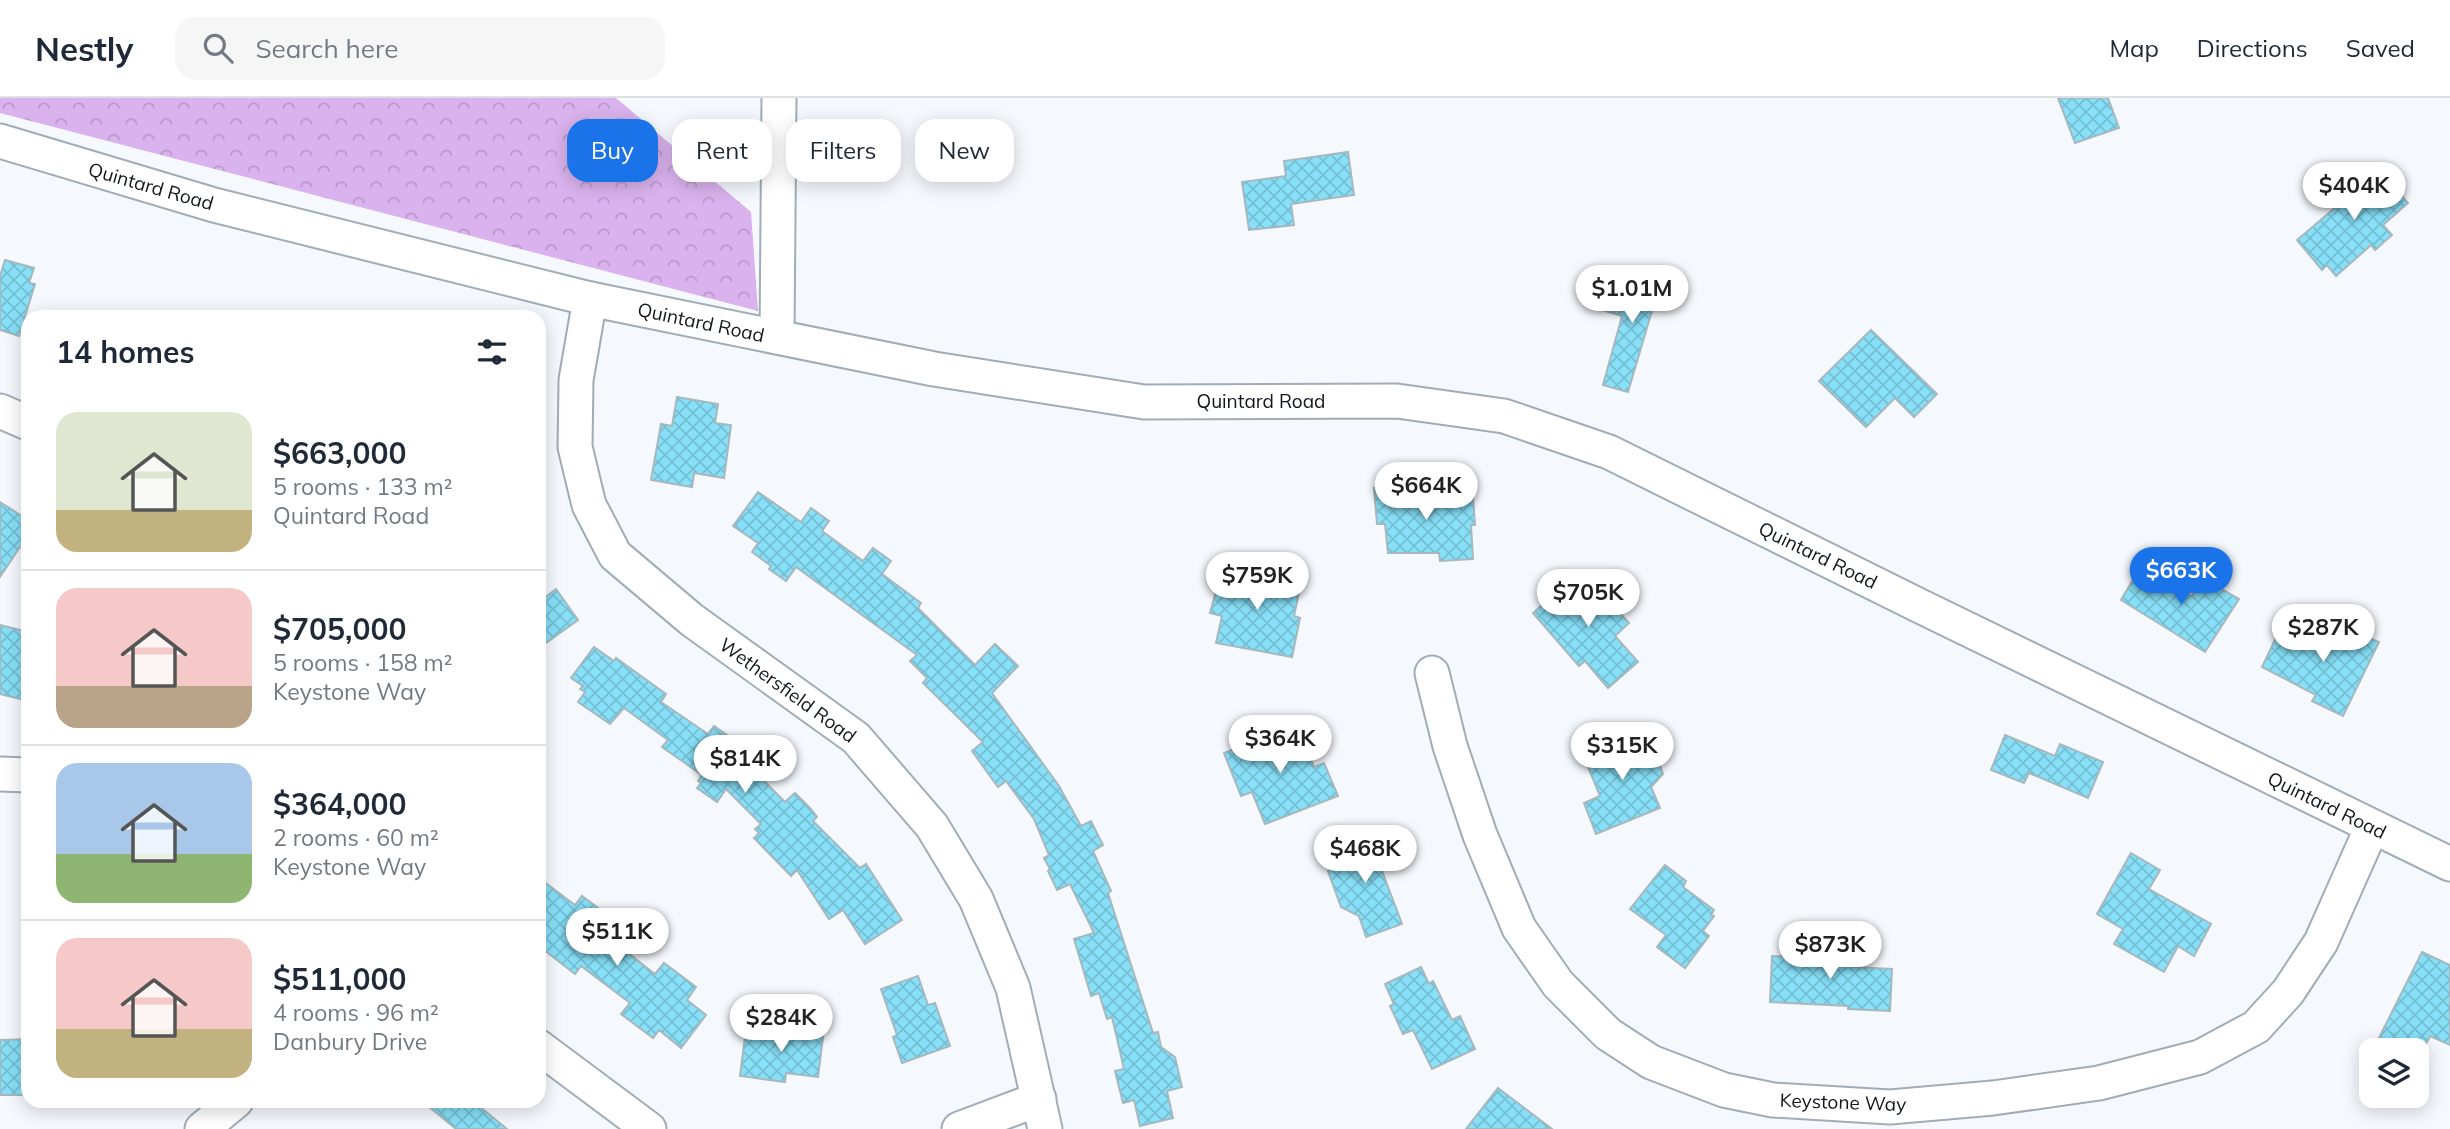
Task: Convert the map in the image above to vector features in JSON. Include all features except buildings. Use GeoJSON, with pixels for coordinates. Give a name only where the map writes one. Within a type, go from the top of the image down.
{"type":"FeatureCollection","features":[{"type":"Feature","properties":{"kind":"street"},"geometry":{"type":"LineString","coordinates":[[777,337],[779,98]]}},
{"type":"Feature","properties":{"kind":"street","name":"Quintard Road"},"geometry":{"type":"LineString","coordinates":[[0,141],[214,205],[590,299],[934,369],[1144,402],[1397,401],[1504,415],[1609,452],[2450,864]]}},
{"type":"Feature","properties":{"kind":"street","name":"Wethersfield Road"},"geometry":{"type":"LineString","coordinates":[[590,299],[576,380],[575,447],[589,505],[615,555],[692,620],[856,738],[932,826],[976,899],[1013,988],[1042,1114]]}},
{"type":"Feature","properties":{"kind":"street"},"geometry":{"type":"LineString","coordinates":[[0,411],[21,420]]}},
{"type":"Feature","properties":{"kind":"street","name":"Keystone Way"},"geometry":{"type":"LineString","coordinates":[[1432,673],[1450,746],[1480,835],[1519,928],[1558,984],[1608,1034],[1651,1062],[1724,1090],[1773,1100],[1890,1107],[1993,1098],[2099,1083],[2200,1057],[2256,1027],[2288,992],[2320,942],[2372,827]]}},
{"type":"Feature","properties":{"kind":"street"},"geometry":{"type":"LineString","coordinates":[[0,774],[21,775]]}},
{"type":"Feature","properties":{"kind":"street"},"geometry":{"type":"LineString","coordinates":[[546,1052],[649,1129]]}},
{"type":"Feature","properties":{"kind":"street"},"geometry":{"type":"LineString","coordinates":[[202,1129],[228,1108]]}},
{"type":"Feature","properties":{"kind":"street"},"geometry":{"type":"LineString","coordinates":[[959,1129],[1042,1114]]}},
{"type":"Feature","properties":{"kind":"green space"},"geometry":{"type":"Polygon","coordinates":[[[0,98],[616,98],[641,119],[567,119],[567,182],[658,182],[658,133],[672,145],[672,182],[715,182],[751,212],[758,311],[0,113],[0,98]]]}}]}
